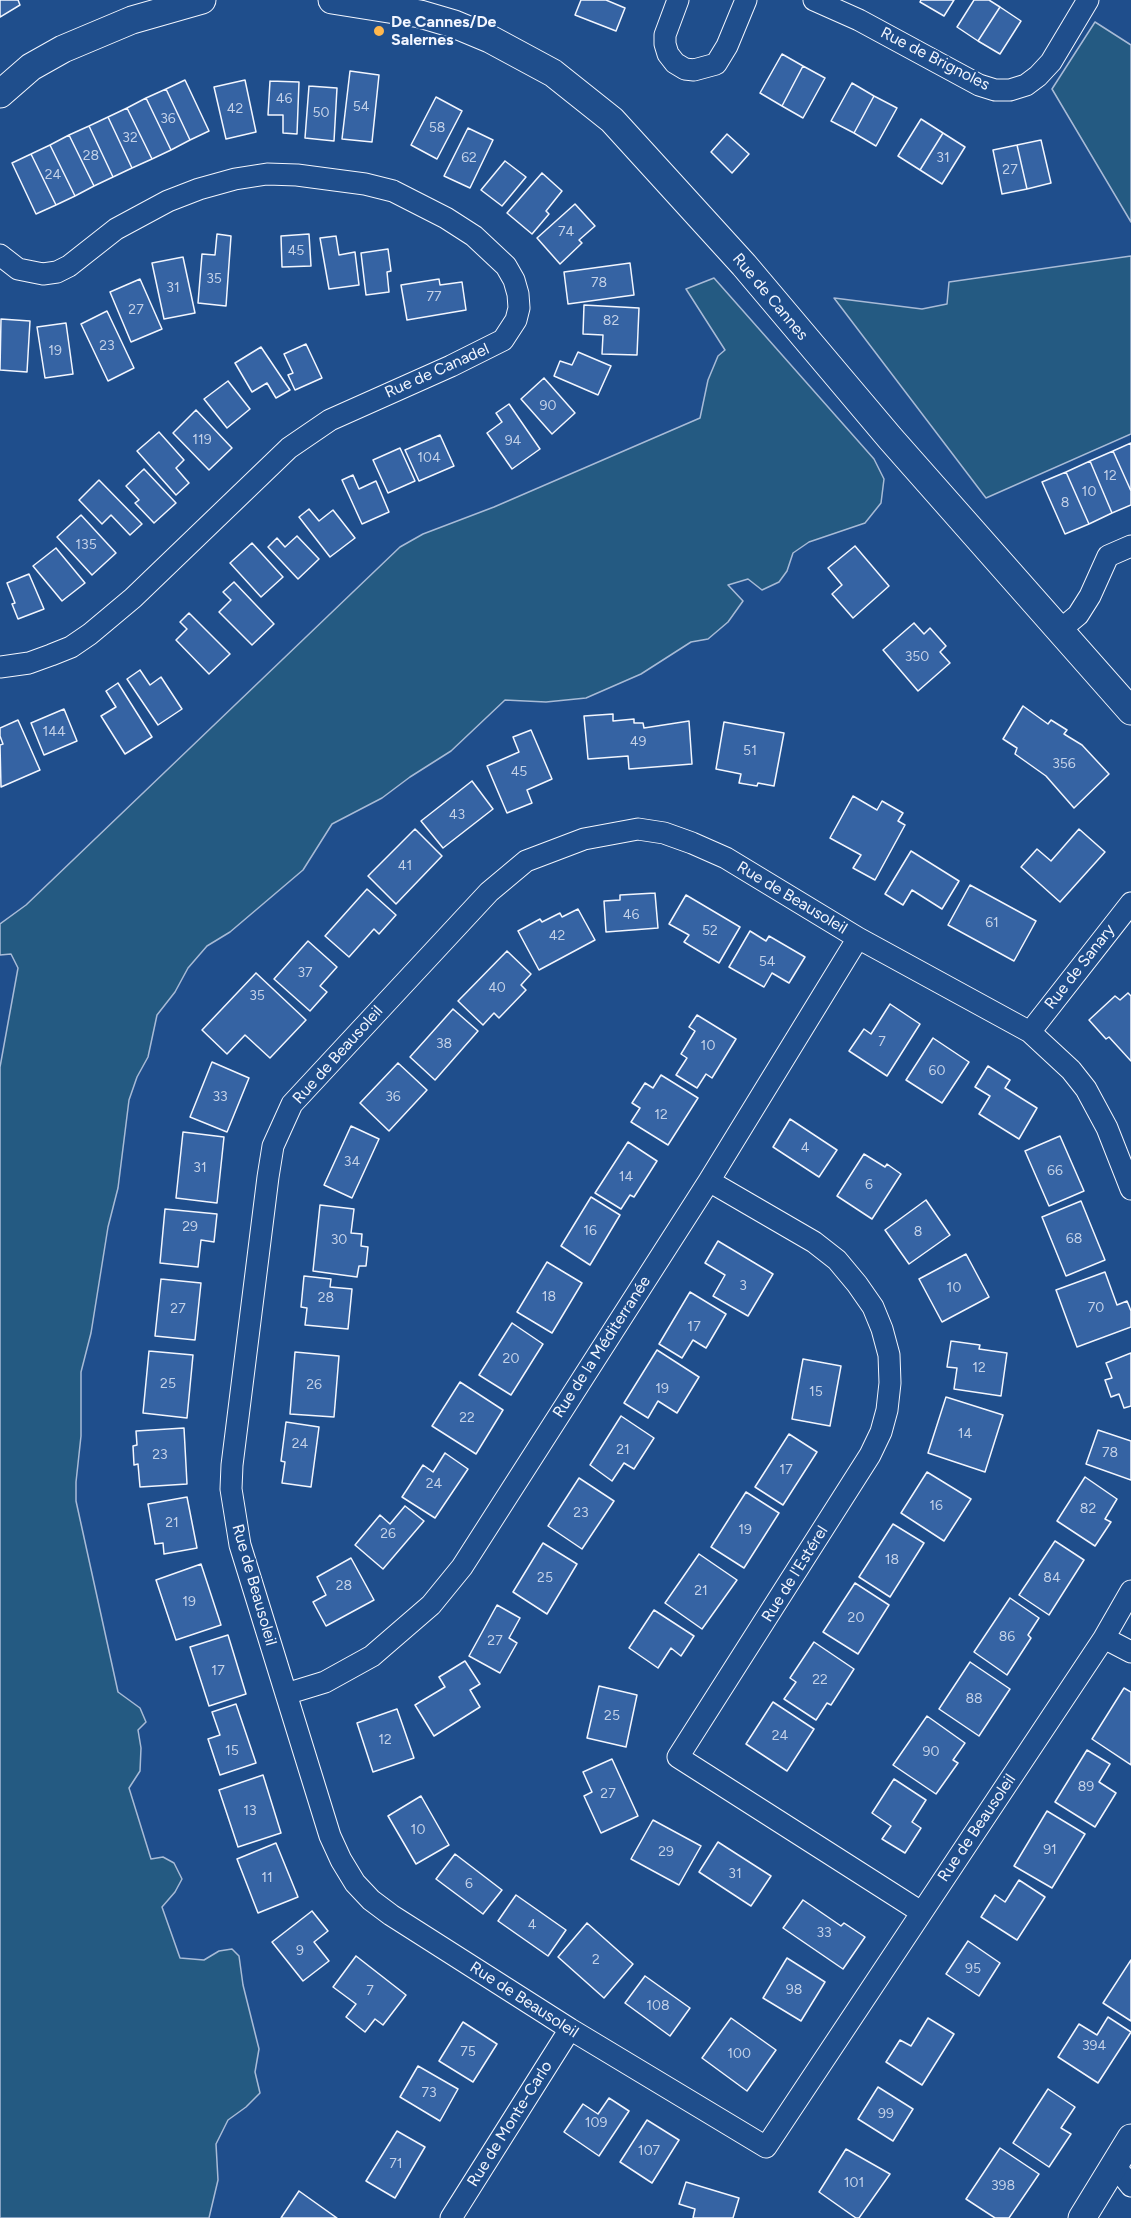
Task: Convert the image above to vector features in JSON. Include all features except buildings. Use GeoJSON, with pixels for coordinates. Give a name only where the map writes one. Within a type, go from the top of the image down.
{"type":"FeatureCollection","features":[{"type":"Feature","properties":{"kind":"street"},"geometry":{"type":"LineString","coordinates":[[0,94],[31,67],[74,44],[132,20],[202,0]]}},
{"type":"Feature","properties":{"kind":"street","name":"Rue de Cannes"},"geometry":{"type":"LineString","coordinates":[[332,0],[381,4],[454,24],[498,43],[553,73],[612,120],[744,265],[890,438],[1131,711]]}},
{"type":"Feature","properties":{"kind":"street"},"geometry":{"type":"LineString","coordinates":[[678,0],[665,35],[665,45],[675,63],[685,69],[694,70],[716,64],[728,46],[746,0]]}},
{"type":"Feature","properties":{"kind":"street","name":"Rue de Brignoles"},"geometry":{"type":"LineString","coordinates":[[814,0],[859,20],[979,84],[995,90],[1010,90],[1026,85],[1045,69],[1088,0]]}},
{"type":"Feature","properties":{"kind":"street","name":"Rue de Canadel"},"geometry":{"type":"LineString","coordinates":[[0,255],[18,269],[43,274],[57,272],[69,266],[116,229],[168,201],[235,179],[267,174],[297,175],[365,184],[393,191],[446,218],[474,236],[506,266],[514,280],[519,308],[516,320],[503,340],[330,420],[289,448],[133,598],[90,634],[51,655],[29,663],[0,667]]}},
{"type":"Feature","properties":{"kind":"street"},"geometry":{"type":"LineString","coordinates":[[1060,630],[1078,615],[1090,596],[1108,556],[1131,546]]}},
{"type":"Feature","properties":{"kind":"street","name":"Rue de Beausoleil"},"geometry":{"type":"LineString","coordinates":[[1131,1189],[1107,1128],[1086,1089],[1071,1070],[1030,1032],[858,938],[726,858],[683,839],[638,829],[585,839],[526,861],[489,892],[292,1104],[273,1146],[268,1177],[231,1490],[240,1545],[330,1836],[355,1883],[371,1900],[391,1914],[570,2029],[766,2147],[1104,1638],[1131,1591]]}},
{"type":"Feature","properties":{"kind":"street","name":"Rue de Sanary"},"geometry":{"type":"LineString","coordinates":[[1030,1032],[1131,903]]}},
{"type":"Feature","properties":{"kind":"street","name":"Rue de la Méditerranée"},"geometry":{"type":"LineString","coordinates":[[286,1694],[325,1682],[372,1656],[431,1605],[462,1568],[709,1181],[858,938]]}},
{"type":"Feature","properties":{"kind":"street","name":"Rue de l'Estérel"},"geometry":{"type":"LineString","coordinates":[[709,1181],[814,1242],[837,1260],[873,1307],[889,1356],[890,1383],[887,1410],[881,1432],[870,1455],[678,1757],[921,1912]]}},
{"type":"Feature","properties":{"kind":"street"},"geometry":{"type":"LineString","coordinates":[[1104,1638],[1131,1652]]}},
{"type":"Feature","properties":{"kind":"street","name":"Rue de Monte-Carlo"},"geometry":{"type":"LineString","coordinates":[[451,2218],[570,2029]]}},
{"type":"Feature","properties":{"kind":"street"},"geometry":{"type":"LineString","coordinates":[[1082,2218],[1123,2176],[1131,2138]]}},
{"type":"Feature","properties":{"kind":"shaded area"},"geometry":{"type":"Polygon","coordinates":[[[1095,22],[1131,45],[1131,222],[1052,89],[1095,22]]]}},
{"type":"Feature","properties":{"kind":"shaded area"},"geometry":{"type":"Polygon","coordinates":[[[1131,256],[1131,434],[986,498],[834,298],[922,309],[947,304],[949,282],[1131,256]]]}},
{"type":"Feature","properties":{"kind":"shaded area"},"geometry":{"type":"Polygon","coordinates":[[[714,278],[874,459],[884,479],[881,503],[865,523],[809,542],[793,553],[787,571],[779,582],[762,590],[748,579],[728,585],[743,601],[728,622],[708,639],[691,642],[641,674],[586,698],[546,702],[505,700],[451,751],[382,798],[332,824],[303,870],[230,932],[207,946],[188,968],[175,992],[157,1015],[148,1057],[137,1077],[129,1100],[118,1188],[108,1227],[91,1333],[81,1372],[81,1436],[76,1501],[118,1692],[140,1708],[146,1722],[138,1730],[141,1748],[140,1771],[129,1788],[151,1859],[163,1857],[174,1863],[182,1879],[175,1892],[162,1907],[180,1958],[204,1960],[219,1951],[232,1949],[239,1956],[243,1985],[259,2049],[255,2072],[260,2093],[228,2120],[216,2144],[218,2180],[209,2218],[0,2218],[0,1067],[18,968],[11,954],[0,955],[0,924],[26,905],[400,547],[423,534],[494,507],[700,418],[708,380],[718,356],[725,350],[686,289],[714,278]]]}},
{"type":"Feature","properties":{"kind":"place","name":"De Cannes/De Salernes"},"geometry":{"type":"Point","coordinates":[379,31]}}]}
